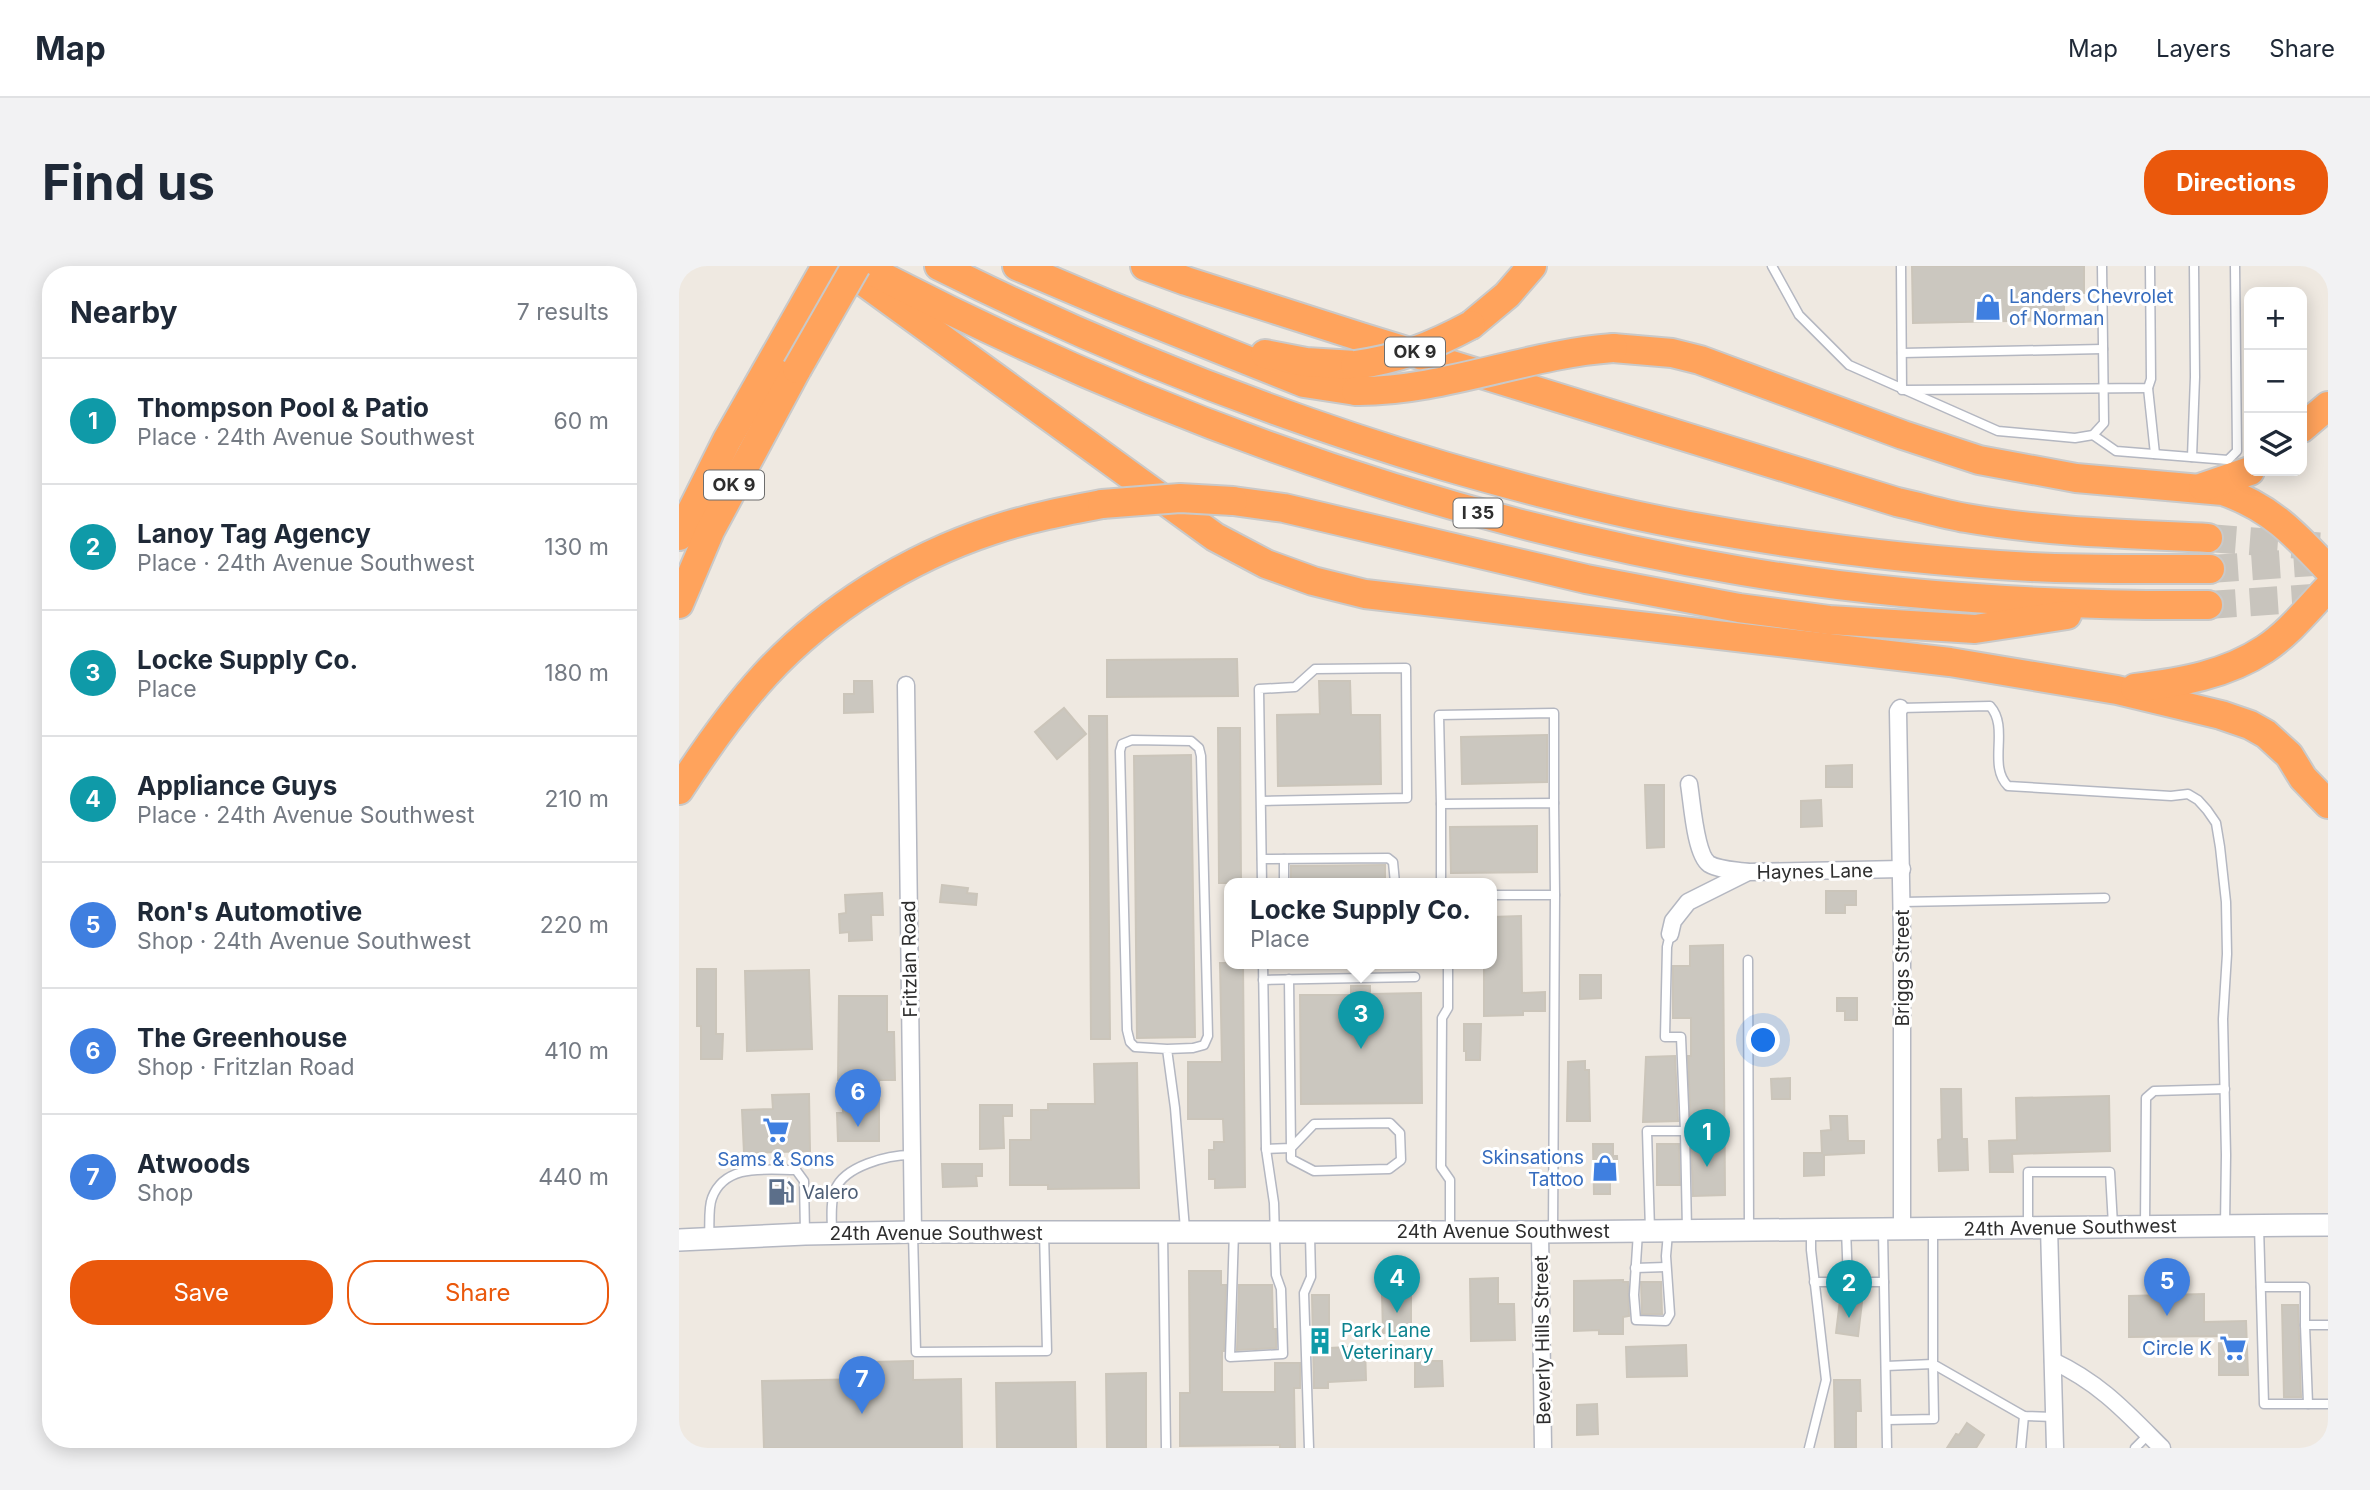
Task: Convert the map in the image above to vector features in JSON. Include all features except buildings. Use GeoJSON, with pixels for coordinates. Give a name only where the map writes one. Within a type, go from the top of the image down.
{"type":"FeatureCollection","features":[{"type":"Feature","properties":{"kind":"highway"},"geometry":{"type":"LineString","coordinates":[[679,536],[727,440],[789,359],[826,266]]}},
{"type":"Feature","properties":{"kind":"highway"},"geometry":{"type":"LineString","coordinates":[[842,266],[1215,537],[1266,565],[1313,581],[1365,594],[1950,662],[2117,690],[2221,715],[2266,734],[2289,755],[2303,778],[2328,804]]}},
{"type":"Feature","properties":{"kind":"highway","name":"OK 9"},"geometry":{"type":"LineString","coordinates":[[679,604],[789,359],[856,266]]}},
{"type":"Feature","properties":{"kind":"highway","name":"I 35"},"geometry":{"type":"LineString","coordinates":[[863,266],[947,310],[1144,399],[1334,470],[1423,498],[1525,525],[1632,551],[1839,585],[2010,601],[2208,605]]}},
{"type":"Feature","properties":{"kind":"highway","name":"I 35"},"geometry":{"type":"LineString","coordinates":[[939,266],[1014,303],[1234,396],[1357,440],[1507,484],[1621,512],[1792,542],[1918,557],[2035,567],[2210,569]]}},
{"type":"Feature","properties":{"kind":"highway","name":"OK 9"},"geometry":{"type":"LineString","coordinates":[[1017,266],[1109,305],[1262,353],[1306,362],[1355,378],[1471,325],[1507,295],[1532,266]]}},
{"type":"Feature","properties":{"kind":"highway"},"geometry":{"type":"LineString","coordinates":[[1145,266],[1361,337],[1897,502],[1964,517],[2023,526],[2208,538]]}},
{"type":"Feature","properties":{"kind":"highway"},"geometry":{"type":"LineString","coordinates":[[1355,378],[1406,388],[1580,350],[1613,348],[1672,353],[1700,360],[1903,435],[1979,460],[2076,478],[2200,488],[2240,497],[2272,514],[2328,569]]}},
{"type":"Feature","properties":{"kind":"highway"},"geometry":{"type":"LineString","coordinates":[[2307,424],[2328,407]]}},
{"type":"Feature","properties":{"kind":"highway"},"geometry":{"type":"LineString","coordinates":[[2200,488],[2244,473]]}},
{"type":"Feature","properties":{"kind":"highway"},"geometry":{"type":"LineString","coordinates":[[679,790],[726,722],[766,674],[801,640],[855,599],[883,581],[934,555],[991,531],[1044,515],[1102,505],[1179,498],[1233,501],[1284,508],[1586,579],[1739,608],[1829,620],[1975,629],[2134,605]]}},
{"type":"Feature","properties":{"kind":"highway"},"geometry":{"type":"LineString","coordinates":[[2117,690],[2185,681],[2216,673],[2243,661],[2266,649],[2286,632],[2328,588]]}},
{"type":"Feature","properties":{"kind":"main road","name":"24th Avenue Southwest"},"geometry":{"type":"LineString","coordinates":[[679,1240],[913,1232],[1547,1232],[2328,1224]]}},
{"type":"Feature","properties":{"kind":"street","name":"Fritzlan Road"},"geometry":{"type":"LineString","coordinates":[[906,685],[913,1232]]}},
{"type":"Feature","properties":{"kind":"street","name":"Briggs Street"},"geometry":{"type":"LineString","coordinates":[[1892,1228],[1902,902],[1900,708]]}},
{"type":"Feature","properties":{"kind":"street"},"geometry":{"type":"LineString","coordinates":[[1689,783],[1703,857],[1716,867],[1748,872]]}},
{"type":"Feature","properties":{"kind":"street","name":"Haynes Lane"},"geometry":{"type":"LineString","coordinates":[[1670,934],[1673,921],[1688,902],[1748,872],[1902,869]]}},
{"type":"Feature","properties":{"kind":"street"},"geometry":{"type":"LineString","coordinates":[[2039,1227],[2053,1361],[2055,1448]]}},
{"type":"Feature","properties":{"kind":"street","name":"Beverly Hills Street"},"geometry":{"type":"LineString","coordinates":[[1543,1448],[1547,1232]]}},
{"type":"Feature","properties":{"kind":"street"},"geometry":{"type":"LineString","coordinates":[[2053,1361],[2074,1371],[2107,1393],[2162,1448]]}},
{"type":"Feature","properties":{"kind":"lane"},"geometry":{"type":"LineString","coordinates":[[1772,266],[1799,315],[1849,365],[1998,431],[2075,438],[2093,435],[2104,423],[2102,266]]}},
{"type":"Feature","properties":{"kind":"lane"},"geometry":{"type":"LineString","coordinates":[[1901,266],[1902,390]]}},
{"type":"Feature","properties":{"kind":"lane"},"geometry":{"type":"LineString","coordinates":[[2150,266],[2151,379],[2148,388],[2155,454]]}},
{"type":"Feature","properties":{"kind":"lane"},"geometry":{"type":"LineString","coordinates":[[2192,457],[2195,377],[2194,266]]}},
{"type":"Feature","properties":{"kind":"lane"},"geometry":{"type":"LineString","coordinates":[[2093,435],[2116,450],[2228,460],[2237,452],[2235,266]]}},
{"type":"Feature","properties":{"kind":"lane"},"geometry":{"type":"LineString","coordinates":[[1902,353],[2103,349]]}},
{"type":"Feature","properties":{"kind":"lane"},"geometry":{"type":"LineString","coordinates":[[1902,390],[2148,388]]}},
{"type":"Feature","properties":{"kind":"lane"},"geometry":{"type":"LineString","coordinates":[[1261,802],[1407,798],[1406,668],[1315,669],[1295,687],[1259,689],[1262,878]]}},
{"type":"Feature","properties":{"kind":"lane"},"geometry":{"type":"LineString","coordinates":[[1900,708],[1990,706],[1999,719],[1999,769],[2001,779],[2008,786],[2171,796],[2188,794],[2198,800],[2213,816],[2220,847],[2227,954],[2223,1018],[2225,1226]]}},
{"type":"Feature","properties":{"kind":"lane"},"geometry":{"type":"LineString","coordinates":[[1441,878],[1440,715],[1554,713],[1555,895],[1547,1232]]}},
{"type":"Feature","properties":{"kind":"lane"},"geometry":{"type":"LineString","coordinates":[[1132,740],[1191,741],[1199,748],[1201,756],[1208,1036],[1204,1045],[1167,1049],[1135,1047],[1130,1042],[1127,1030],[1120,751],[1122,744],[1132,740]]}},
{"type":"Feature","properties":{"kind":"lane"},"geometry":{"type":"LineString","coordinates":[[1441,804],[1554,803]]}},
{"type":"Feature","properties":{"kind":"lane"},"geometry":{"type":"LineString","coordinates":[[1262,859],[1388,859],[1393,862],[1395,878]]}},
{"type":"Feature","properties":{"kind":"lane"},"geometry":{"type":"LineString","coordinates":[[1284,859],[1284,878]]}},
{"type":"Feature","properties":{"kind":"lane"},"geometry":{"type":"LineString","coordinates":[[1497,895],[1555,895]]}},
{"type":"Feature","properties":{"kind":"lane"},"geometry":{"type":"LineString","coordinates":[[1902,902],[2105,898]]}},
{"type":"Feature","properties":{"kind":"lane"},"geometry":{"type":"LineString","coordinates":[[1670,934],[1667,947],[1665,1037],[1681,1037],[1685,1131],[1661,1230],[1636,1268],[1636,1320],[1666,1321],[1670,1314],[1667,1267],[1661,1230],[1647,1132],[1685,1131]]}},
{"type":"Feature","properties":{"kind":"lane"},"geometry":{"type":"LineString","coordinates":[[1748,960],[1749,1230]]}},
{"type":"Feature","properties":{"kind":"lane"},"geometry":{"type":"LineString","coordinates":[[1234,1232],[1230,1357],[1283,1354],[1281,1289],[1276,1275],[1274,1203],[1266,1149],[1263,969]]}},
{"type":"Feature","properties":{"kind":"lane"},"geometry":{"type":"LineString","coordinates":[[1447,969],[1448,1008],[1442,1018],[1441,1167],[1450,1180],[1450,1232]]}},
{"type":"Feature","properties":{"kind":"lane"},"geometry":{"type":"LineString","coordinates":[[1263,980],[1415,977]]}},
{"type":"Feature","properties":{"kind":"lane"},"geometry":{"type":"LineString","coordinates":[[1266,1149],[1291,1148],[1314,1124],[1389,1123],[1400,1133],[1401,1160],[1389,1169],[1314,1171],[1291,1159],[1291,1148],[1289,979]]}},
{"type":"Feature","properties":{"kind":"lane"},"geometry":{"type":"LineString","coordinates":[[1167,1049],[1175,1108],[1185,1232]]}},
{"type":"Feature","properties":{"kind":"lane"},"geometry":{"type":"LineString","coordinates":[[2145,1225],[2146,1098],[2154,1091],[2225,1089]]}},
{"type":"Feature","properties":{"kind":"lane"},"geometry":{"type":"LineString","coordinates":[[832,1233],[833,1196],[841,1180],[882,1157],[911,1154]]}},
{"type":"Feature","properties":{"kind":"lane"},"geometry":{"type":"LineString","coordinates":[[709,1240],[711,1198],[723,1180],[746,1169],[796,1170],[804,1181],[805,1234]]}},
{"type":"Feature","properties":{"kind":"lane"},"geometry":{"type":"LineString","coordinates":[[2039,1227],[2028,1172],[2110,1172],[2113,1226]]}},
{"type":"Feature","properties":{"kind":"lane"},"geometry":{"type":"LineString","coordinates":[[2259,1226],[2264,1404],[2328,1404]]}},
{"type":"Feature","properties":{"kind":"lane"},"geometry":{"type":"LineString","coordinates":[[1846,1228],[1848,1282]]}},
{"type":"Feature","properties":{"kind":"lane"},"geometry":{"type":"LineString","coordinates":[[1887,1448],[1884,1282],[1892,1228]]}},
{"type":"Feature","properties":{"kind":"lane"},"geometry":{"type":"LineString","coordinates":[[1887,1420],[1934,1419],[1933,1228]]}},
{"type":"Feature","properties":{"kind":"lane"},"geometry":{"type":"LineString","coordinates":[[1809,1448],[1826,1380],[1814,1282],[1811,1229]]}},
{"type":"Feature","properties":{"kind":"lane"},"geometry":{"type":"LineString","coordinates":[[913,1232],[916,1352],[1047,1351],[1044,1232]]}},
{"type":"Feature","properties":{"kind":"lane"},"geometry":{"type":"LineString","coordinates":[[1163,1232],[1166,1448]]}},
{"type":"Feature","properties":{"kind":"lane"},"geometry":{"type":"LineString","coordinates":[[1308,1448],[1304,1293],[1311,1277],[1310,1232]]}},
{"type":"Feature","properties":{"kind":"lane"},"geometry":{"type":"LineString","coordinates":[[1636,1268],[1667,1267]]}},
{"type":"Feature","properties":{"kind":"lane"},"geometry":{"type":"LineString","coordinates":[[1814,1282],[1884,1282]]}},
{"type":"Feature","properties":{"kind":"lane"},"geometry":{"type":"LineString","coordinates":[[2261,1287],[2305,1287],[2308,1404]]}},
{"type":"Feature","properties":{"kind":"lane"},"geometry":{"type":"LineString","coordinates":[[2305,1325],[2328,1325]]}},
{"type":"Feature","properties":{"kind":"lane"},"geometry":{"type":"LineString","coordinates":[[1886,1366],[1933,1364],[2024,1416],[2054,1417]]}},
{"type":"Feature","properties":{"kind":"lane"},"geometry":{"type":"LineString","coordinates":[[2021,1448],[2024,1416]]}},
{"type":"Feature","properties":{"kind":"lane"},"geometry":{"type":"LineString","coordinates":[[2135,1448],[2149,1434]]}},
{"type":"Feature","properties":{"kind":"tunnel"},"geometry":{"type":"LineString","coordinates":[[2208,538],[2328,547]]}},
{"type":"Feature","properties":{"kind":"tunnel"},"geometry":{"type":"LineString","coordinates":[[2210,569],[2328,561]]}},
{"type":"Feature","properties":{"kind":"tunnel"},"geometry":{"type":"LineString","coordinates":[[2208,605],[2328,597]]}},
{"type":"Feature","properties":{"kind":"place","name":"Landers Chevrolet of Norman"},"geometry":{"type":"Point","coordinates":[1988,307]}},
{"type":"Feature","properties":{"kind":"place","name":"Locke Supply Co."},"geometry":{"type":"Point","coordinates":[1361,1049]}},
{"type":"Feature","properties":{"kind":"place","name":"The Greenhouse"},"geometry":{"type":"Point","coordinates":[858,1127]}},
{"type":"Feature","properties":{"kind":"place","name":"Sams & Sons"},"geometry":{"type":"Point","coordinates":[776,1130]}},
{"type":"Feature","properties":{"kind":"place","name":"Thompson Pool & Patio"},"geometry":{"type":"Point","coordinates":[1707,1167]}},
{"type":"Feature","properties":{"kind":"place","name":"Skinsations Tattoo"},"geometry":{"type":"Point","coordinates":[1605,1168]}},
{"type":"Feature","properties":{"kind":"place","name":"Valero"},"geometry":{"type":"Point","coordinates":[781,1192]}},
{"type":"Feature","properties":{"kind":"place","name":"Appliance Guys"},"geometry":{"type":"Point","coordinates":[1397,1313]}},
{"type":"Feature","properties":{"kind":"place","name":"Ron's Automotive"},"geometry":{"type":"Point","coordinates":[2167,1316]}},
{"type":"Feature","properties":{"kind":"place","name":"Lanoy Tag Agency"},"geometry":{"type":"Point","coordinates":[1849,1318]}},
{"type":"Feature","properties":{"kind":"place","name":"Park Lane Veterinary"},"geometry":{"type":"Point","coordinates":[1320,1341]}},
{"type":"Feature","properties":{"kind":"place","name":"Circle K"},"geometry":{"type":"Point","coordinates":[2233,1348]}},
{"type":"Feature","properties":{"kind":"place","name":"Atwoods"},"geometry":{"type":"Point","coordinates":[862,1414]}}]}
